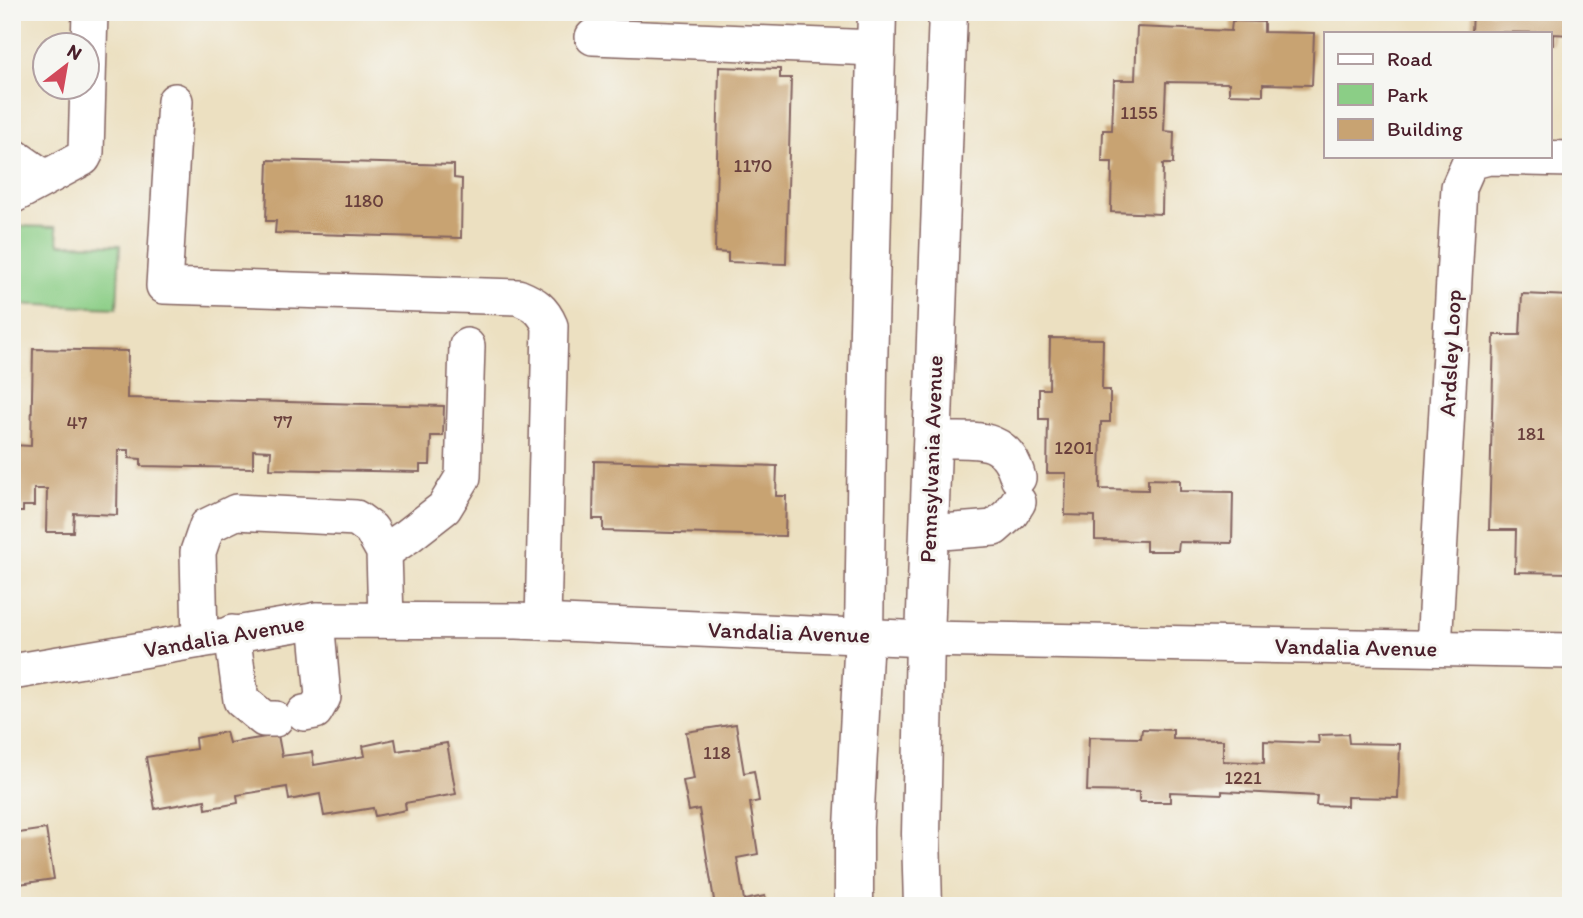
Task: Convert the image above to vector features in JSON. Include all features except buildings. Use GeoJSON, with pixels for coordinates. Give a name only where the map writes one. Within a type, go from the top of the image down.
{"type":"FeatureCollection","features":[{"type":"Feature","properties":{"kind":"main road","name":"Pennsylvania Avenue"},"geometry":{"type":"LineString","coordinates":[[923,906],[921,834],[925,639],[948,12]]}},
{"type":"Feature","properties":{"kind":"main road"},"geometry":{"type":"LineString","coordinates":[[854,906],[854,828],[864,635],[876,30]]}},
{"type":"Feature","properties":{"kind":"street"},"geometry":{"type":"LineString","coordinates":[[12,196],[83,158],[86,152],[90,12]]}},
{"type":"Feature","properties":{"kind":"street"},"geometry":{"type":"LineString","coordinates":[[593,37],[876,30]]}},
{"type":"Feature","properties":{"kind":"street"},"geometry":{"type":"LineString","coordinates":[[175,101],[164,286],[518,297],[545,312],[550,326],[543,622]]}},
{"type":"Feature","properties":{"kind":"street"},"geometry":{"type":"LineString","coordinates":[[12,155],[45,178]]}},
{"type":"Feature","properties":{"kind":"street","name":"Ardsley Loop"},"geometry":{"type":"LineString","coordinates":[[1434,648],[1459,187],[1470,162],[1485,158]]}},
{"type":"Feature","properties":{"kind":"street","name":"Ardsley Loop"},"geometry":{"type":"LineString","coordinates":[[1530,158],[1571,159]]}},
{"type":"Feature","properties":{"kind":"street"},"geometry":{"type":"LineString","coordinates":[[384,552],[444,508],[463,477],[467,346]]}},
{"type":"Feature","properties":{"kind":"street"},"geometry":{"type":"LineString","coordinates":[[929,533],[994,528],[1011,513],[1018,490],[1013,460],[1001,447],[977,441],[932,440]]}},
{"type":"Feature","properties":{"kind":"street"},"geometry":{"type":"LineString","coordinates":[[316,620],[323,697],[315,711],[264,719],[241,699],[216,636],[198,552],[207,526],[236,512],[356,518],[371,529],[384,552],[386,620]]}},
{"type":"Feature","properties":{"kind":"street","name":"Vandalia Avenue"},"geometry":{"type":"LineString","coordinates":[[12,672],[316,620],[543,622],[925,639],[1571,651]]}},
{"type":"Feature","properties":{"kind":"green space"},"geometry":{"type":"Polygon","coordinates":[[[12,226],[56,227],[59,244],[120,245],[117,308],[12,304],[12,226]]]}}]}
